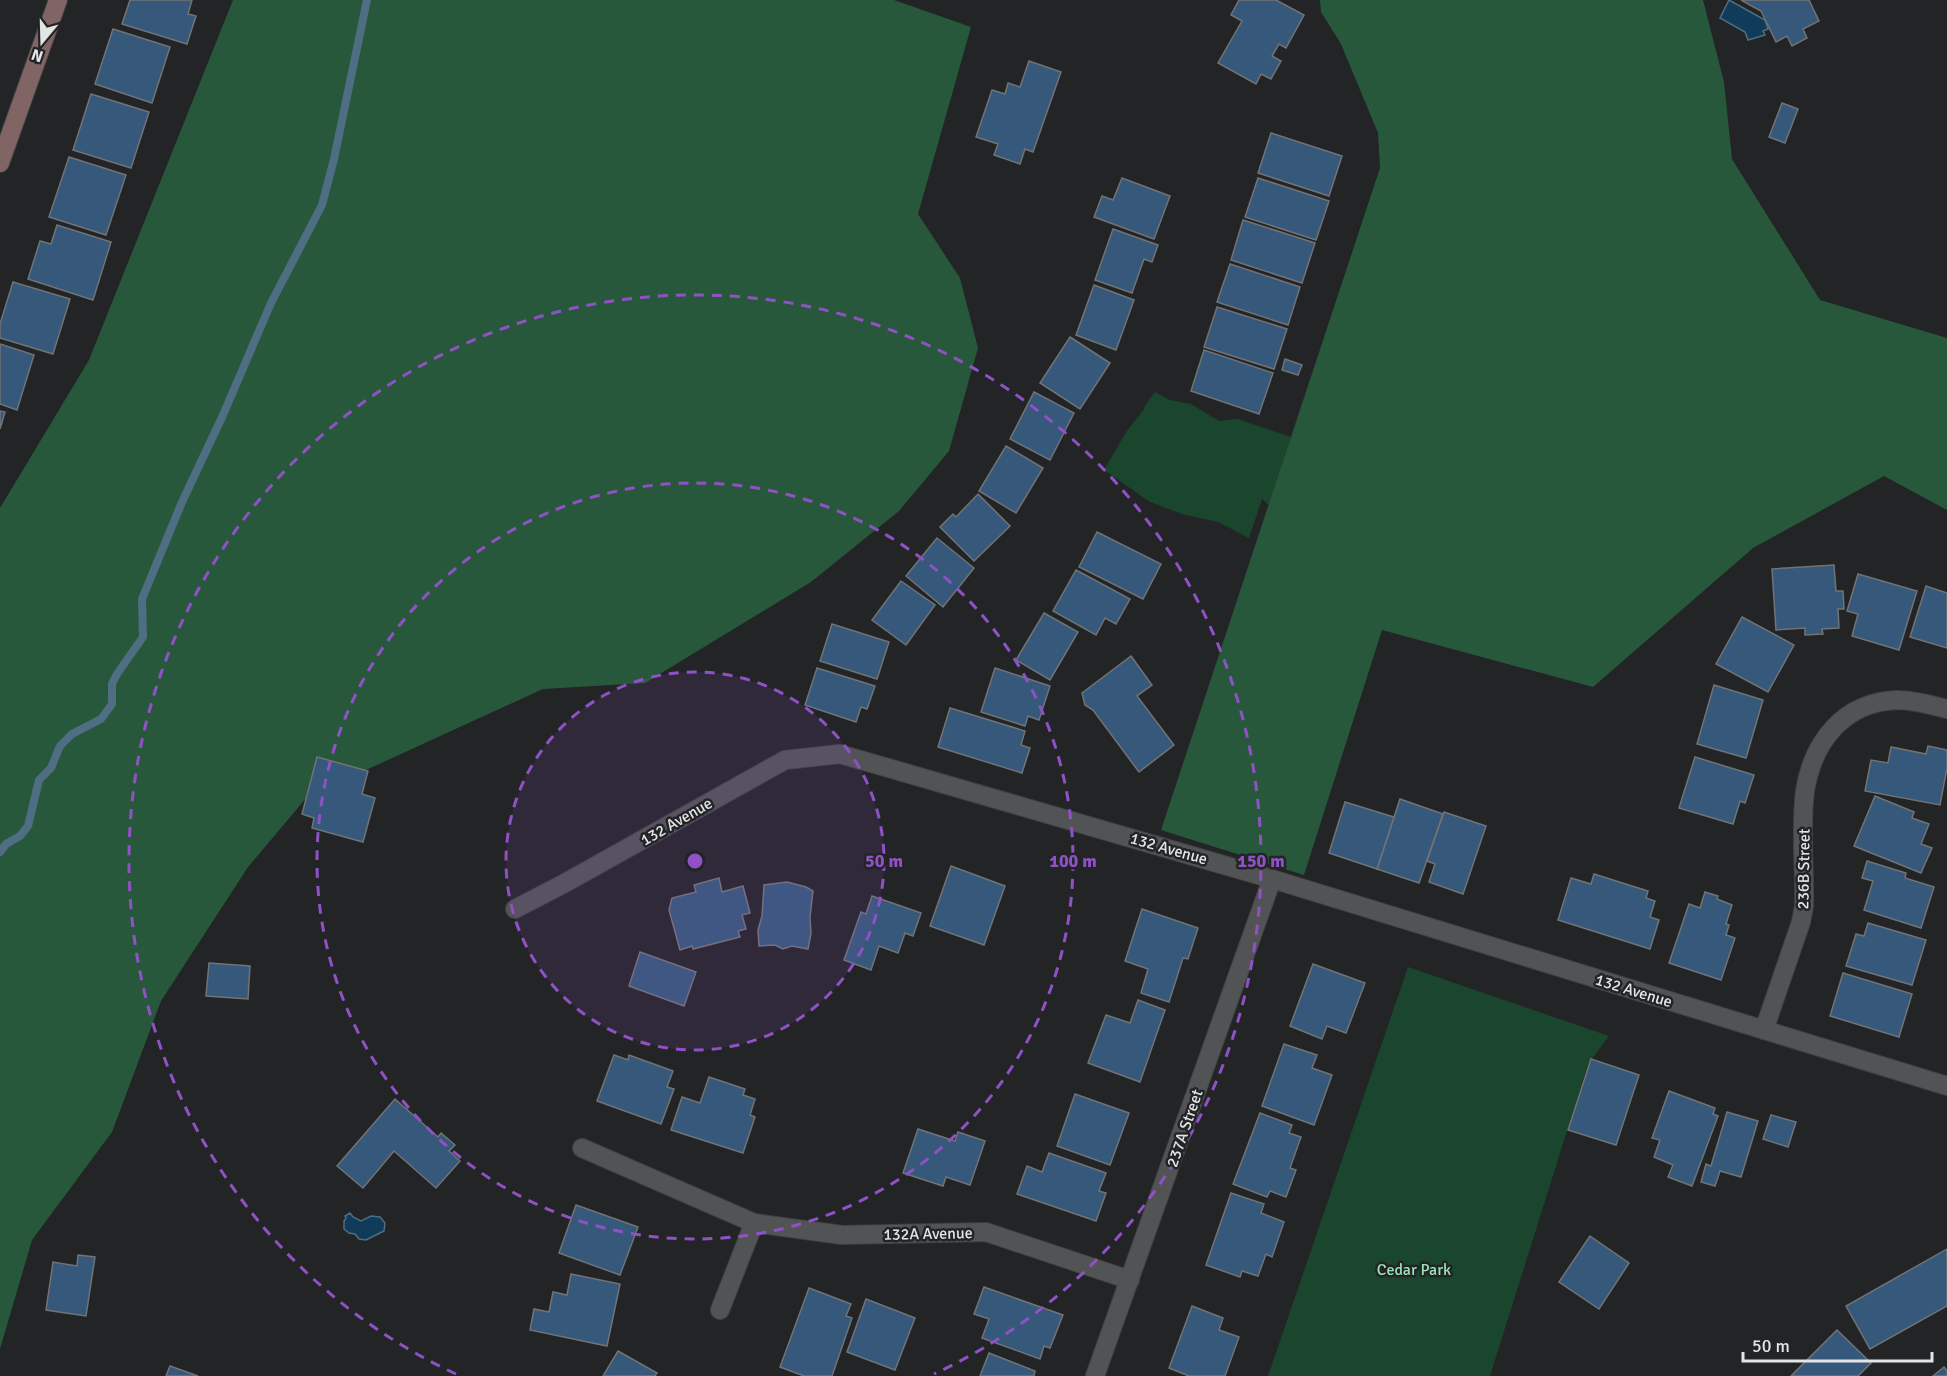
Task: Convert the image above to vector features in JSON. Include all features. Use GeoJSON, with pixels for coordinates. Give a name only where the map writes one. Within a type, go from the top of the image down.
{"type":"FeatureCollection","features":[{"type":"Feature","properties":{"kind":"street"},"geometry":{"type":"LineString","coordinates":[[0,163],[58,0]]}},
{"type":"Feature","properties":{"kind":"street","name":"236B Street"},"geometry":{"type":"LineString","coordinates":[[1764,1030],[1801,922],[1804,906],[1805,790],[1820,745],[1830,730],[1847,715],[1880,702],[1899,700],[1919,702],[1947,709]]}},
{"type":"Feature","properties":{"kind":"street","name":"132 Avenue"},"geometry":{"type":"LineString","coordinates":[[515,909],[575,878],[785,760],[840,754],[1272,879],[1947,1086]]}},
{"type":"Feature","properties":{"kind":"street","name":"237A Street"},"geometry":{"type":"LineString","coordinates":[[1095,1376],[1272,879]]}},
{"type":"Feature","properties":{"kind":"street","name":"132A Avenue"},"geometry":{"type":"LineString","coordinates":[[582,1148],[754,1223],[842,1235],[986,1232],[1130,1280]]}},
{"type":"Feature","properties":{"kind":"street"},"geometry":{"type":"LineString","coordinates":[[720,1310],[754,1223]]}},
{"type":"Feature","properties":{"kind":"green space"},"geometry":{"type":"Polygon","coordinates":[[[233,0],[894,0],[971,27],[918,214],[960,278],[978,348],[949,451],[899,511],[811,582],[645,683],[543,689],[307,797],[248,867],[161,1001],[112,1132],[32,1240],[0,1349],[0,508],[89,360],[233,0]]]}},
{"type":"Feature","properties":{"kind":"green space"},"geometry":{"type":"Polygon","coordinates":[[[1320,0],[1703,0],[1724,82],[1732,159],[1820,300],[1947,338],[1947,510],[1884,476],[1753,548],[1593,687],[1382,630],[1304,875],[1161,830],[1380,168],[1378,133],[1341,44],[1321,12],[1320,0]]]}},
{"type":"Feature","properties":{"kind":"green space"},"geometry":{"type":"Polygon","coordinates":[[[1155,392],[1170,400],[1191,404],[1219,421],[1238,419],[1291,437],[1269,505],[1262,499],[1249,538],[1218,522],[1182,514],[1150,502],[1104,470],[1126,432],[1155,392]]]}},
{"type":"Feature","properties":{"kind":"green space","name":"Cedar Park"},"geometry":{"type":"Polygon","coordinates":[[[1408,967],[1609,1036],[1588,1064],[1490,1376],[1268,1376],[1408,967]]]}},
{"type":"Feature","properties":{"kind":"water"},"geometry":{"type":"Polygon","coordinates":[[[1729,0],[1765,20],[1768,29],[1763,31],[1765,35],[1748,40],[1745,32],[1720,18],[1729,0]]]}},
{"type":"Feature","properties":{"kind":"water"},"geometry":{"type":"Polygon","coordinates":[[[350,1213],[361,1221],[371,1216],[380,1217],[385,1223],[384,1231],[366,1240],[359,1239],[355,1234],[344,1229],[345,1216],[350,1213]]]}},
{"type":"Feature","properties":{"kind":"building"},"geometry":{"type":"Polygon","coordinates":[[[130,0],[192,0],[188,14],[196,16],[187,44],[122,24],[130,0]]]}},
{"type":"Feature","properties":{"kind":"building"},"geometry":{"type":"Polygon","coordinates":[[[1239,0],[1276,0],[1304,15],[1286,48],[1279,44],[1272,56],[1281,61],[1271,79],[1261,74],[1256,84],[1218,63],[1242,21],[1231,15],[1239,0]]]}},
{"type":"Feature","properties":{"kind":"building"},"geometry":{"type":"Polygon","coordinates":[[[1741,0],[1809,0],[1819,21],[1803,29],[1807,38],[1792,46],[1787,36],[1776,42],[1761,11],[1741,0]]]}},
{"type":"Feature","properties":{"kind":"building"},"geometry":{"type":"Polygon","coordinates":[[[113,29],[170,47],[152,103],[95,84],[113,29]]]}},
{"type":"Feature","properties":{"kind":"building"},"geometry":{"type":"Polygon","coordinates":[[[1029,61],[1061,72],[1033,152],[1025,149],[1020,164],[994,155],[998,144],[976,137],[992,90],[1005,94],[1008,83],[1020,87],[1029,61]]]}},
{"type":"Feature","properties":{"kind":"building"},"geometry":{"type":"Polygon","coordinates":[[[91,94],[149,112],[131,168],[73,150],[91,94]]]}},
{"type":"Feature","properties":{"kind":"building"},"geometry":{"type":"Polygon","coordinates":[[[1782,103],[1798,109],[1785,143],[1769,137],[1782,103]]]}},
{"type":"Feature","properties":{"kind":"building"},"geometry":{"type":"Polygon","coordinates":[[[1271,133],[1342,156],[1329,196],[1258,173],[1271,133]]]}},
{"type":"Feature","properties":{"kind":"building"},"geometry":{"type":"Polygon","coordinates":[[[69,157],[126,175],[106,235],[49,217],[69,157]]]}},
{"type":"Feature","properties":{"kind":"building"},"geometry":{"type":"Polygon","coordinates":[[[1122,178],[1170,196],[1154,239],[1094,217],[1102,196],[1113,200],[1122,178]]]}},
{"type":"Feature","properties":{"kind":"building"},"geometry":{"type":"Polygon","coordinates":[[[1258,178],[1329,201],[1316,240],[1245,217],[1258,178]]]}},
{"type":"Feature","properties":{"kind":"building"},"geometry":{"type":"Polygon","coordinates":[[[1243,220],[1315,243],[1302,283],[1231,260],[1243,220]]]}},
{"type":"Feature","properties":{"kind":"building"},"geometry":{"type":"Polygon","coordinates":[[[57,225],[111,242],[93,300],[28,279],[40,241],[51,244],[57,225]]]}},
{"type":"Feature","properties":{"kind":"building"},"geometry":{"type":"Polygon","coordinates":[[[1113,229],[1158,245],[1152,262],[1144,259],[1132,293],[1095,280],[1113,229]]]}},
{"type":"Feature","properties":{"kind":"building"},"geometry":{"type":"Polygon","coordinates":[[[1230,264],[1300,287],[1288,325],[1217,302],[1230,264]]]}},
{"type":"Feature","properties":{"kind":"building"},"geometry":{"type":"Polygon","coordinates":[[[13,282],[70,299],[53,354],[0,338],[0,324],[13,282]]]}},
{"type":"Feature","properties":{"kind":"building"},"geometry":{"type":"Polygon","coordinates":[[[1094,285],[1134,300],[1116,350],[1076,335],[1094,285]]]}},
{"type":"Feature","properties":{"kind":"building"},"geometry":{"type":"Polygon","coordinates":[[[1217,307],[1287,329],[1274,369],[1204,347],[1217,307]]]}},
{"type":"Feature","properties":{"kind":"building"},"geometry":{"type":"Polygon","coordinates":[[[1070,337],[1110,363],[1080,409],[1040,383],[1070,337]]]}},
{"type":"Feature","properties":{"kind":"building"},"geometry":{"type":"Polygon","coordinates":[[[0,344],[34,355],[17,410],[0,404],[0,344]]]}},
{"type":"Feature","properties":{"kind":"building"},"geometry":{"type":"Polygon","coordinates":[[[1204,350],[1273,373],[1259,414],[1191,391],[1204,350]]]}},
{"type":"Feature","properties":{"kind":"building"},"geometry":{"type":"Polygon","coordinates":[[[1285,359],[1302,365],[1298,375],[1282,370],[1285,359]]]}},
{"type":"Feature","properties":{"kind":"building"},"geometry":{"type":"Polygon","coordinates":[[[1034,392],[1074,413],[1050,460],[1010,439],[1034,392]]]}},
{"type":"Feature","properties":{"kind":"building"},"geometry":{"type":"Polygon","coordinates":[[[0,411],[5,412],[0,429],[0,411]]]}},
{"type":"Feature","properties":{"kind":"building"},"geometry":{"type":"Polygon","coordinates":[[[1006,446],[1043,468],[1016,513],[979,491],[1006,446]]]}},
{"type":"Feature","properties":{"kind":"building"},"geometry":{"type":"Polygon","coordinates":[[[978,494],[1010,526],[974,561],[940,527],[953,514],[956,517],[978,494]]]}},
{"type":"Feature","properties":{"kind":"building"},"geometry":{"type":"Polygon","coordinates":[[[1097,532],[1161,564],[1143,599],[1079,567],[1097,532]]]}},
{"type":"Feature","properties":{"kind":"building"},"geometry":{"type":"Polygon","coordinates":[[[937,538],[974,568],[943,607],[906,576],[937,538]]]}},
{"type":"Feature","properties":{"kind":"building"},"geometry":{"type":"Polygon","coordinates":[[[1834,565],[1836,591],[1843,591],[1844,609],[1838,609],[1839,628],[1822,629],[1823,634],[1805,635],[1805,628],[1776,630],[1772,569],[1834,565]]]}},
{"type":"Feature","properties":{"kind":"building"},"geometry":{"type":"Polygon","coordinates":[[[1076,570],[1130,599],[1116,624],[1105,618],[1096,635],[1053,611],[1076,570]]]}},
{"type":"Feature","properties":{"kind":"building"},"geometry":{"type":"Polygon","coordinates":[[[1858,574],[1917,591],[1899,650],[1852,636],[1858,614],[1847,611],[1858,574]]]}},
{"type":"Feature","properties":{"kind":"building"},"geometry":{"type":"Polygon","coordinates":[[[901,581],[935,605],[906,645],[872,620],[901,581]]]}},
{"type":"Feature","properties":{"kind":"building"},"geometry":{"type":"Polygon","coordinates":[[[1926,586],[1947,593],[1947,648],[1910,637],[1926,586]]]}},
{"type":"Feature","properties":{"kind":"building"},"geometry":{"type":"Polygon","coordinates":[[[1044,613],[1078,632],[1050,680],[1016,660],[1044,613]]]}},
{"type":"Feature","properties":{"kind":"building"},"geometry":{"type":"Polygon","coordinates":[[[1742,617],[1794,645],[1768,692],[1716,664],[1742,617]]]}},
{"type":"Feature","properties":{"kind":"building"},"geometry":{"type":"Polygon","coordinates":[[[832,624],[889,642],[877,679],[820,661],[832,624]]]}},
{"type":"Feature","properties":{"kind":"building"},"geometry":{"type":"Polygon","coordinates":[[[1131,656],[1152,685],[1137,696],[1174,745],[1139,772],[1093,710],[1085,705],[1082,693],[1131,656]]]}},
{"type":"Feature","properties":{"kind":"building"},"geometry":{"type":"Polygon","coordinates":[[[817,668],[875,686],[867,709],[861,707],[856,722],[805,705],[817,668]]]}},
{"type":"Feature","properties":{"kind":"building"},"geometry":{"type":"Polygon","coordinates":[[[995,668],[1050,686],[1039,720],[1028,716],[1025,726],[981,712],[995,668]]]}},
{"type":"Feature","properties":{"kind":"building"},"geometry":{"type":"Polygon","coordinates":[[[1714,685],[1763,700],[1746,758],[1697,744],[1714,685]]]}},
{"type":"Feature","properties":{"kind":"building"},"geometry":{"type":"Polygon","coordinates":[[[950,708],[1025,731],[1021,745],[1030,748],[1022,773],[938,747],[950,708]]]}},
{"type":"Feature","properties":{"kind":"building"},"geometry":{"type":"Polygon","coordinates":[[[1928,746],[1947,750],[1947,768],[1940,805],[1865,791],[1871,760],[1888,763],[1891,747],[1926,754],[1928,746]]]}},
{"type":"Feature","properties":{"kind":"building"},"geometry":{"type":"Polygon","coordinates":[[[317,757],[368,771],[362,794],[375,798],[363,842],[312,828],[314,818],[302,814],[317,757]]]}},
{"type":"Feature","properties":{"kind":"building"},"geometry":{"type":"Polygon","coordinates":[[[1695,757],[1754,775],[1745,803],[1740,801],[1733,824],[1679,808],[1695,757]]]}},
{"type":"Feature","properties":{"kind":"building"},"geometry":{"type":"Polygon","coordinates":[[[1875,796],[1914,812],[1912,818],[1929,824],[1921,844],[1932,848],[1921,873],[1854,846],[1875,796]]]}},
{"type":"Feature","properties":{"kind":"building"},"geometry":{"type":"Polygon","coordinates":[[[1400,799],[1443,814],[1419,883],[1377,869],[1400,799]]]}},
{"type":"Feature","properties":{"kind":"building"},"geometry":{"type":"Polygon","coordinates":[[[1345,802],[1394,817],[1377,869],[1329,853],[1345,802]]]}},
{"type":"Feature","properties":{"kind":"building"},"geometry":{"type":"Polygon","coordinates":[[[1444,812],[1486,826],[1463,894],[1429,882],[1435,864],[1427,861],[1444,812]]]}},
{"type":"Feature","properties":{"kind":"building"},"geometry":{"type":"Polygon","coordinates":[[[1867,861],[1906,873],[1905,878],[1934,887],[1921,928],[1864,910],[1873,881],[1862,878],[1867,861]]]}},
{"type":"Feature","properties":{"kind":"building"},"geometry":{"type":"Polygon","coordinates":[[[951,866],[1005,886],[984,945],[930,926],[951,866]]]}},
{"type":"Feature","properties":{"kind":"building"},"geometry":{"type":"Polygon","coordinates":[[[1594,874],[1648,891],[1646,898],[1655,901],[1650,917],[1659,920],[1650,949],[1558,920],[1571,878],[1591,884],[1594,874]]]}},
{"type":"Feature","properties":{"kind":"building"},"geometry":{"type":"Polygon","coordinates":[[[719,878],[722,892],[743,886],[750,913],[742,915],[746,929],[738,931],[740,937],[680,950],[669,910],[672,898],[696,892],[694,885],[719,878]]]}},
{"type":"Feature","properties":{"kind":"building"},"geometry":{"type":"Polygon","coordinates":[[[787,882],[813,891],[808,949],[792,946],[783,949],[775,945],[759,946],[758,930],[762,916],[764,885],[787,882]]]}},
{"type":"Feature","properties":{"kind":"building"},"geometry":{"type":"Polygon","coordinates":[[[1705,892],[1718,896],[1717,899],[1732,905],[1726,924],[1729,925],[1726,935],[1735,938],[1721,980],[1669,963],[1689,904],[1700,908],[1705,892]]]}},
{"type":"Feature","properties":{"kind":"building"},"geometry":{"type":"Polygon","coordinates":[[[872,896],[921,913],[913,936],[905,933],[898,953],[879,946],[871,970],[844,960],[861,912],[866,914],[872,896]]]}},
{"type":"Feature","properties":{"kind":"building"},"geometry":{"type":"Polygon","coordinates":[[[1142,909],[1198,928],[1188,959],[1183,958],[1169,1002],[1141,993],[1148,969],[1125,961],[1142,909]]]}},
{"type":"Feature","properties":{"kind":"building"},"geometry":{"type":"Polygon","coordinates":[[[1868,923],[1926,940],[1912,985],[1846,966],[1856,934],[1864,936],[1868,923]]]}},
{"type":"Feature","properties":{"kind":"building"},"geometry":{"type":"Polygon","coordinates":[[[640,952],[696,972],[684,1006],[629,986],[640,952]]]}},
{"type":"Feature","properties":{"kind":"building"},"geometry":{"type":"Polygon","coordinates":[[[209,963],[250,966],[248,999],[206,996],[209,963]]]}},
{"type":"Feature","properties":{"kind":"building"},"geometry":{"type":"Polygon","coordinates":[[[1313,964],[1365,983],[1346,1033],[1327,1026],[1322,1039],[1290,1026],[1313,964]]]}},
{"type":"Feature","properties":{"kind":"building"},"geometry":{"type":"Polygon","coordinates":[[[1843,973],[1912,994],[1899,1037],[1830,1016],[1843,973]]]}},
{"type":"Feature","properties":{"kind":"building"},"geometry":{"type":"Polygon","coordinates":[[[1138,1000],[1165,1010],[1140,1082],[1088,1063],[1106,1015],[1130,1023],[1138,1000]]]}},
{"type":"Feature","properties":{"kind":"building"},"geometry":{"type":"Polygon","coordinates":[[[1284,1044],[1317,1055],[1312,1068],[1332,1075],[1314,1125],[1262,1106],[1284,1044]]]}},
{"type":"Feature","properties":{"kind":"building"},"geometry":{"type":"Polygon","coordinates":[[[614,1055],[628,1060],[629,1055],[673,1071],[667,1087],[674,1089],[661,1124],[597,1101],[614,1055]]]}},
{"type":"Feature","properties":{"kind":"building"},"geometry":{"type":"Polygon","coordinates":[[[1591,1059],[1639,1075],[1616,1145],[1568,1130],[1591,1059]]]}},
{"type":"Feature","properties":{"kind":"building"},"geometry":{"type":"Polygon","coordinates":[[[709,1077],[745,1089],[743,1095],[755,1099],[750,1115],[755,1117],[743,1153],[671,1130],[682,1097],[700,1103],[709,1077]]]}},
{"type":"Feature","properties":{"kind":"building"},"geometry":{"type":"Polygon","coordinates":[[[1669,1091],[1715,1108],[1713,1114],[1718,1116],[1692,1186],[1668,1177],[1673,1165],[1654,1157],[1660,1140],[1652,1138],[1669,1091]]]}},
{"type":"Feature","properties":{"kind":"building"},"geometry":{"type":"Polygon","coordinates":[[[1075,1094],[1129,1113],[1110,1165],[1057,1146],[1075,1094]]]}},
{"type":"Feature","properties":{"kind":"building"},"geometry":{"type":"Polygon","coordinates":[[[395,1099],[438,1137],[441,1133],[455,1145],[449,1151],[460,1161],[436,1188],[394,1151],[363,1188],[337,1166],[395,1099]]]}},
{"type":"Feature","properties":{"kind":"building"},"geometry":{"type":"Polygon","coordinates":[[[1727,1112],[1758,1121],[1741,1177],[1720,1171],[1715,1186],[1701,1182],[1706,1164],[1711,1166],[1727,1112]]]}},
{"type":"Feature","properties":{"kind":"building"},"geometry":{"type":"Polygon","coordinates":[[[1260,1113],[1292,1125],[1289,1133],[1301,1137],[1290,1168],[1296,1170],[1286,1197],[1270,1191],[1267,1197],[1233,1184],[1260,1113]]]}},
{"type":"Feature","properties":{"kind":"building"},"geometry":{"type":"Polygon","coordinates":[[[1771,1115],[1796,1122],[1788,1147],[1763,1139],[1771,1115]]]}},
{"type":"Feature","properties":{"kind":"building"},"geometry":{"type":"Polygon","coordinates":[[[918,1129],[955,1141],[958,1132],[985,1141],[970,1185],[946,1177],[943,1186],[903,1173],[918,1129]]]}},
{"type":"Feature","properties":{"kind":"building"},"geometry":{"type":"Polygon","coordinates":[[[1049,1153],[1106,1173],[1099,1191],[1106,1193],[1096,1221],[1017,1194],[1027,1166],[1042,1172],[1049,1153]]]}},
{"type":"Feature","properties":{"kind":"building"},"geometry":{"type":"Polygon","coordinates":[[[1231,1193],[1264,1204],[1261,1213],[1284,1222],[1272,1257],[1266,1254],[1258,1276],[1242,1271],[1240,1277],[1206,1265],[1231,1193]]]}},
{"type":"Feature","properties":{"kind":"building"},"geometry":{"type":"Polygon","coordinates":[[[576,1205],[638,1227],[620,1275],[559,1253],[576,1205]]]}},
{"type":"Feature","properties":{"kind":"building"},"geometry":{"type":"Polygon","coordinates":[[[1590,1236],[1629,1263],[1599,1309],[1559,1282],[1590,1236]]]}},
{"type":"Feature","properties":{"kind":"building"},"geometry":{"type":"Polygon","coordinates":[[[1947,1249],[1947,1306],[1870,1349],[1846,1306],[1947,1249]]]}},
{"type":"Feature","properties":{"kind":"building"},"geometry":{"type":"Polygon","coordinates":[[[78,1255],[95,1257],[86,1316],[46,1310],[53,1262],[77,1266],[78,1255]]]}},
{"type":"Feature","properties":{"kind":"building"},"geometry":{"type":"Polygon","coordinates":[[[571,1274],[620,1284],[607,1346],[530,1330],[534,1309],[549,1312],[553,1292],[567,1295],[571,1274]]]}},
{"type":"Feature","properties":{"kind":"building"},"geometry":{"type":"Polygon","coordinates":[[[984,1287],[1063,1315],[1050,1348],[1044,1346],[1040,1359],[982,1338],[989,1319],[974,1314],[984,1287]]]}},
{"type":"Feature","properties":{"kind":"building"},"geometry":{"type":"Polygon","coordinates":[[[809,1288],[851,1304],[846,1316],[852,1318],[832,1376],[804,1376],[780,1367],[809,1288]]]}},
{"type":"Feature","properties":{"kind":"building"},"geometry":{"type":"Polygon","coordinates":[[[866,1299],[915,1318],[895,1370],[847,1352],[866,1299]]]}},
{"type":"Feature","properties":{"kind":"building"},"geometry":{"type":"Polygon","coordinates":[[[1192,1306],[1223,1318],[1219,1330],[1239,1337],[1225,1376],[1189,1376],[1169,1368],[1192,1306]]]}},
{"type":"Feature","properties":{"kind":"building"},"geometry":{"type":"Polygon","coordinates":[[[1837,1330],[1871,1363],[1858,1376],[1791,1376],[1837,1330]]]}},
{"type":"Feature","properties":{"kind":"building"},"geometry":{"type":"Polygon","coordinates":[[[618,1351],[657,1373],[655,1376],[603,1376],[618,1351]]]}},
{"type":"Feature","properties":{"kind":"building"},"geometry":{"type":"Polygon","coordinates":[[[989,1353],[1035,1371],[1034,1376],[980,1376],[989,1353]]]}},
{"type":"Feature","properties":{"kind":"building"},"geometry":{"type":"Polygon","coordinates":[[[170,1366],[198,1376],[166,1376],[170,1366]]]}},
{"type":"Feature","properties":{"kind":"building"},"geometry":{"type":"Polygon","coordinates":[[[1944,1367],[1947,1376],[1933,1376],[1944,1367]]]}},
{"type":"Feature","properties":{"kind":"waterway"},"geometry":{"type":"LineString","coordinates":[[0,852],[6,844],[20,836],[28,826],[39,780],[51,768],[60,746],[72,734],[101,719],[112,704],[112,684],[143,637],[142,599],[182,502],[223,415],[271,303],[322,205],[334,159],[367,0]]}}]}
